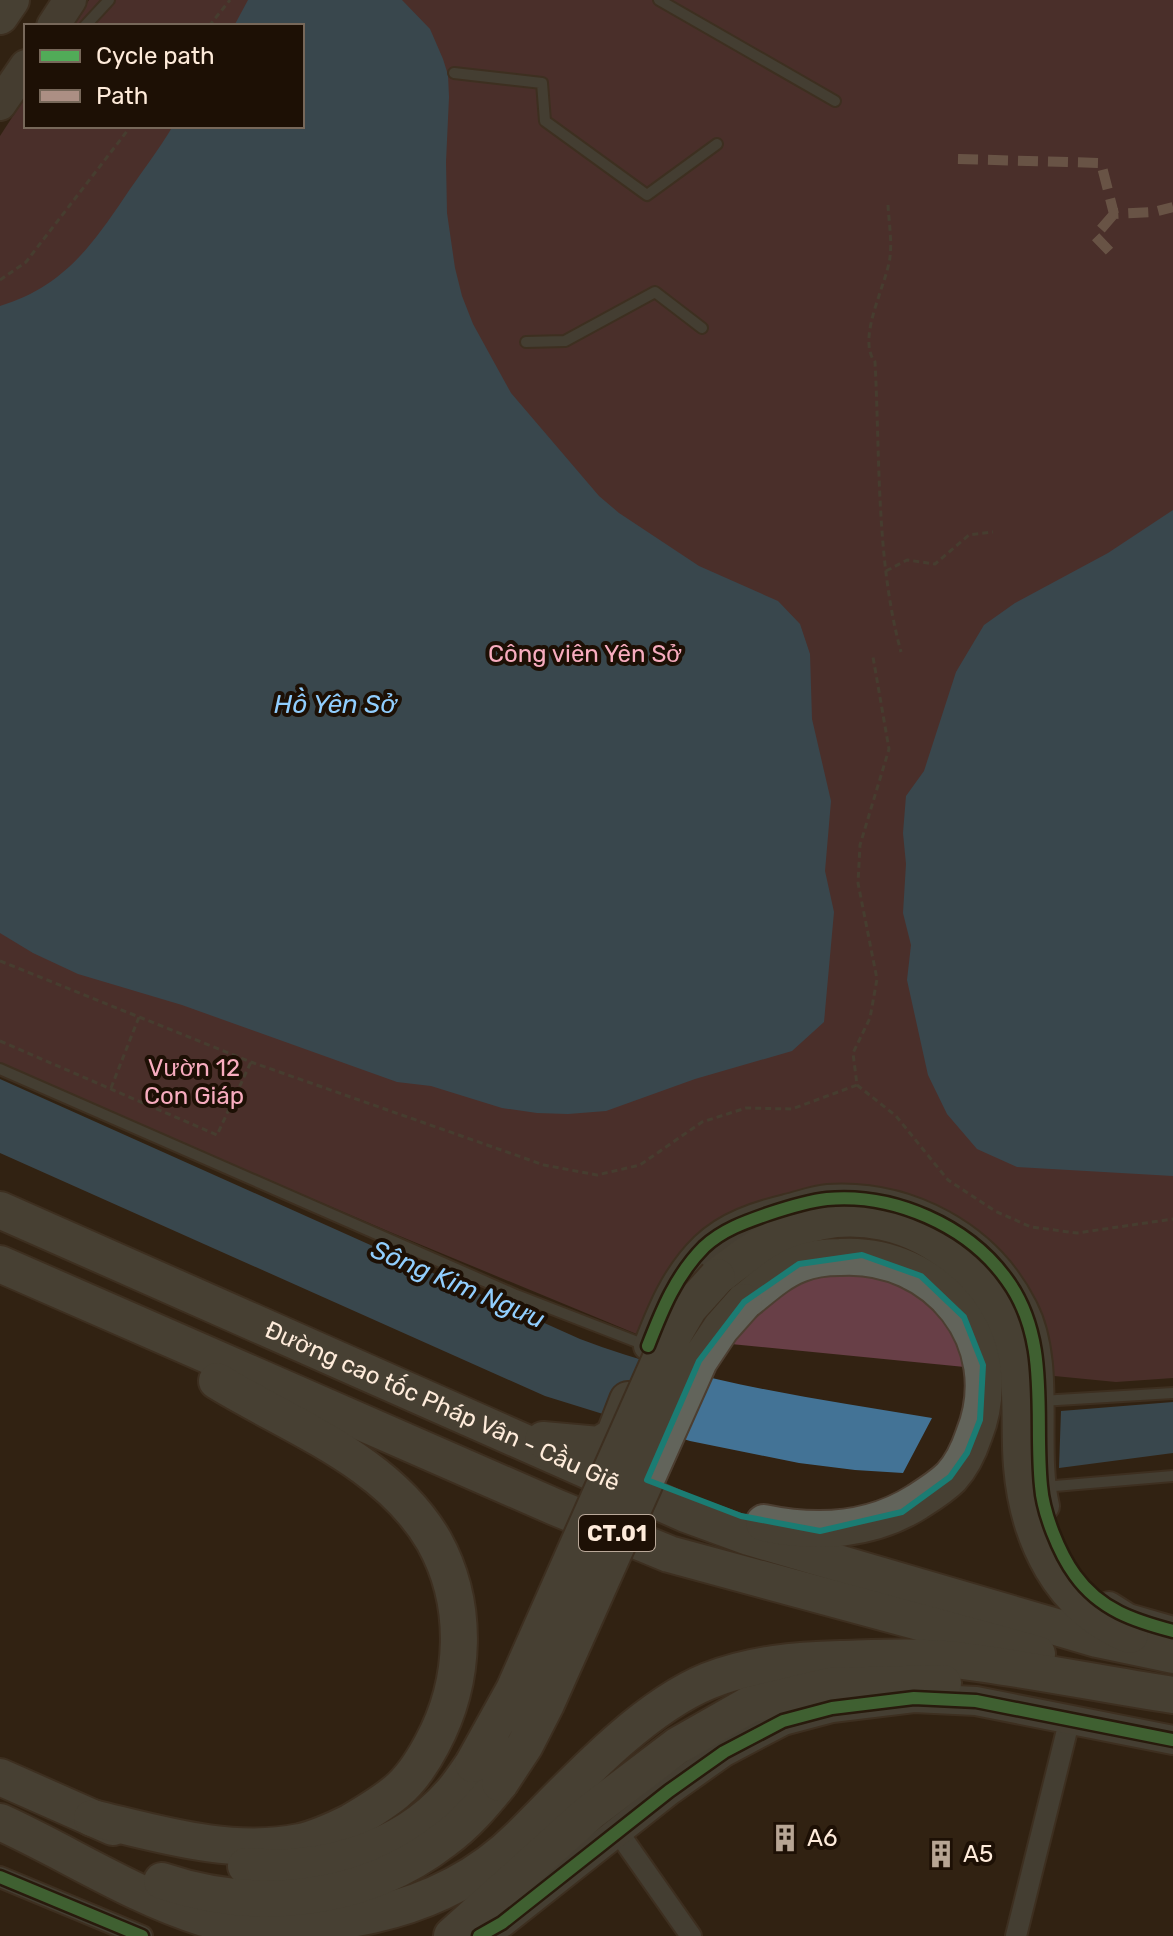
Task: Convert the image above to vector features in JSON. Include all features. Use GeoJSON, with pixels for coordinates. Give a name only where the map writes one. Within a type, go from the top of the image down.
{"type":"FeatureCollection","features":[{"type":"Feature","properties":{"kind":"highway"},"geometry":{"type":"LineString","coordinates":[[0,16],[11,0]]}},
{"type":"Feature","properties":{"kind":"highway","name":"Đường cao tốc Pháp Vân - Cầu Giẽ"},"geometry":{"type":"LineString","coordinates":[[0,1210],[686,1514],[749,1537],[1097,1639],[1173,1653]]}},
{"type":"Feature","properties":{"kind":"highway"},"geometry":{"type":"LineString","coordinates":[[9,1826],[181,1888],[272,1899],[313,1897],[362,1884],[403,1866],[443,1842],[473,1816],[514,1690],[665,1349],[689,1308],[717,1277],[753,1248],[789,1230],[824,1220],[864,1218],[902,1226],[938,1244],[969,1267],[990,1296],[1016,1361],[1025,1494],[1030,1517],[1051,1567],[1065,1589],[1104,1622],[1173,1653]]}},
{"type":"Feature","properties":{"kind":"highway"},"geometry":{"type":"LineString","coordinates":[[0,1777],[92,1818],[190,1856],[278,1869],[312,1867],[356,1856],[391,1839],[525,1745],[546,1704],[699,1361],[721,1328],[744,1302],[770,1281],[799,1264],[827,1257],[862,1255],[890,1262],[921,1276],[948,1296],[964,1317],[977,1343],[986,1387],[980,1420],[967,1453],[950,1477],[902,1512],[877,1521],[820,1531],[741,1516],[666,1488],[581,1452],[468,1418]]}},
{"type":"Feature","properties":{"kind":"highway","name":"Đường cao tốc Pháp Vân - Cầu Giẽ"},"geometry":{"type":"LineString","coordinates":[[0,1264],[669,1554],[838,1598],[1173,1695]]}},
{"type":"Feature","properties":{"kind":"highway"},"geometry":{"type":"LineString","coordinates":[[86,1301],[230,1389],[309,1432],[384,1482],[433,1540],[452,1589],[460,1633],[454,1693],[443,1725],[423,1761],[398,1791],[330,1832],[301,1842],[213,1846],[92,1818]]}},
{"type":"Feature","properties":{"kind":"highway"},"geometry":{"type":"LineString","coordinates":[[543,1440],[599,1445],[614,1436],[645,1352]]}},
{"type":"Feature","properties":{"kind":"highway"},"geometry":{"type":"LineString","coordinates":[[9,1826],[158,1900],[205,1918],[250,1928],[280,1930],[348,1926],[387,1918],[447,1892],[513,1844],[600,1759],[654,1714],[707,1681],[755,1667],[826,1659],[892,1657],[955,1660],[1173,1695]]}},
{"type":"Feature","properties":{"kind":"highway"},"geometry":{"type":"LineString","coordinates":[[452,1936],[589,1813],[677,1746],[749,1705],[829,1686],[911,1682],[1173,1695]]}},
{"type":"Feature","properties":{"kind":"main road"},"geometry":{"type":"LineString","coordinates":[[54,24],[70,0]]}},
{"type":"Feature","properties":{"kind":"main road"},"geometry":{"type":"LineString","coordinates":[[0,104],[24,72]]}},
{"type":"Feature","properties":{"kind":"street"},"geometry":{"type":"LineString","coordinates":[[645,1352],[669,1292],[705,1247],[737,1224],[826,1199],[878,1201],[921,1214],[956,1232],[988,1258],[1008,1280],[1025,1312],[1035,1351],[1041,1487],[1050,1524],[1076,1576],[1101,1601],[1128,1618],[1173,1631]]}},
{"type":"Feature","properties":{"kind":"street"},"geometry":{"type":"LineString","coordinates":[[479,1936],[502,1923],[724,1752],[783,1721],[832,1708],[914,1698],[976,1701],[1173,1740]]}},
{"type":"Feature","properties":{"kind":"street"},"geometry":{"type":"LineString","coordinates":[[1016,1936],[1070,1718]]}},
{"type":"Feature","properties":{"kind":"street"},"geometry":{"type":"LineString","coordinates":[[618,1832],[691,1936]]}},
{"type":"Feature","properties":{"kind":"street"},"geometry":{"type":"LineString","coordinates":[[0,1877],[142,1936]]}},
{"type":"Feature","properties":{"kind":"lane"},"geometry":{"type":"LineString","coordinates":[[87,24],[109,0]]}},
{"type":"Feature","properties":{"kind":"lane"},"geometry":{"type":"LineString","coordinates":[[659,0],[835,101]]}},
{"type":"Feature","properties":{"kind":"lane"},"geometry":{"type":"LineString","coordinates":[[454,73],[542,83],[545,121],[647,195],[717,144]]}},
{"type":"Feature","properties":{"kind":"lane"},"geometry":{"type":"LineString","coordinates":[[526,342],[565,341],[655,292],[702,328]]}},
{"type":"Feature","properties":{"kind":"lane"},"geometry":{"type":"LineString","coordinates":[[0,1069],[645,1352]]}},
{"type":"Feature","properties":{"kind":"lane"},"geometry":{"type":"LineString","coordinates":[[1039,1401],[1173,1393]]}},
{"type":"Feature","properties":{"kind":"lane"},"geometry":{"type":"LineString","coordinates":[[1041,1487],[1173,1476]]}},
{"type":"Feature","properties":{"kind":"path"},"geometry":{"type":"LineString","coordinates":[[211,24],[230,0]]}},
{"type":"Feature","properties":{"kind":"path"},"geometry":{"type":"LineString","coordinates":[[0,280],[26,262],[129,128]]}},
{"type":"Feature","properties":{"kind":"path"},"geometry":{"type":"LineString","coordinates":[[888,205],[890,257],[871,323],[870,356],[875,362],[886,571],[891,617],[901,652]]}},
{"type":"Feature","properties":{"kind":"path"},"geometry":{"type":"LineString","coordinates":[[886,571],[907,560],[935,564],[969,535],[993,532]]}},
{"type":"Feature","properties":{"kind":"path"},"geometry":{"type":"LineString","coordinates":[[873,657],[889,749],[860,845],[858,883],[877,979],[870,1018],[853,1053],[857,1085],[896,1116],[948,1180],[995,1211],[1031,1227],[1077,1233],[1173,1219]]}},
{"type":"Feature","properties":{"kind":"path"},"geometry":{"type":"LineString","coordinates":[[0,961],[251,1062],[544,1165],[597,1175],[640,1165],[702,1122],[746,1108],[792,1109],[857,1085]]}},
{"type":"Feature","properties":{"kind":"path"},"geometry":{"type":"LineString","coordinates":[[111,1088],[139,1017]]}},
{"type":"Feature","properties":{"kind":"path"},"geometry":{"type":"LineString","coordinates":[[0,1041],[217,1135],[251,1062]]}},
{"type":"Feature","properties":{"kind":"highlighted area"},"geometry":{"type":"Polygon","coordinates":[[[862,1255],[921,1276],[964,1317],[983,1365],[980,1420],[967,1453],[950,1477],[902,1512],[820,1531],[741,1516],[647,1480],[699,1361],[744,1302],[799,1264],[862,1255]]]}},
{"type":"Feature","properties":{"kind":"green space","name":"Công viên Yên Sở"},"geometry":{"type":"Polygon","coordinates":[[[89,0],[1173,0],[1173,1378],[1116,1382],[639,1335],[0,1065],[0,136],[24,99],[24,128],[304,128],[304,24],[73,24],[89,0]]]}},
{"type":"Feature","properties":{"kind":"water","name":"Hồ Yên Sở"},"geometry":{"type":"Polygon","coordinates":[[[248,0],[402,0],[430,29],[448,75],[447,213],[455,268],[473,324],[511,393],[599,496],[619,513],[699,566],[778,601],[800,624],[810,654],[812,719],[831,801],[825,871],[834,912],[824,1022],[792,1051],[695,1079],[606,1111],[568,1114],[502,1108],[431,1086],[397,1082],[182,1005],[78,974],[0,933],[0,306],[40,288],[72,264],[98,234],[172,128],[304,128],[304,24],[235,24],[248,0]]]}},
{"type":"Feature","properties":{"kind":"water"},"geometry":{"type":"Polygon","coordinates":[[[1173,510],[1173,1176],[1017,1167],[977,1149],[947,1114],[928,1075],[907,980],[911,945],[903,913],[906,796],[924,771],[956,672],[984,625],[1015,603],[1108,553],[1173,510]]]}},
{"type":"Feature","properties":{"kind":"water","name":"Sông Kim Ngưu"},"geometry":{"type":"Polygon","coordinates":[[[0,1079],[580,1339],[710,1378],[932,1418],[903,1473],[799,1463],[690,1441],[545,1396],[0,1153],[0,1079]]]}},
{"type":"Feature","properties":{"kind":"water"},"geometry":{"type":"Polygon","coordinates":[[[1173,1402],[1173,1453],[1059,1468],[1061,1411],[1173,1402]]]}},
{"type":"Feature","properties":{"kind":"marked path"},"geometry":{"type":"LineString","coordinates":[[958,159],[1101,163],[1114,214],[1154,212],[1173,207]]}},
{"type":"Feature","properties":{"kind":"marked path"},"geometry":{"type":"LineString","coordinates":[[1114,214],[1095,236],[1116,258]]}},
{"type":"Feature","properties":{"kind":"cycle path"},"geometry":{"type":"LineString","coordinates":[[648,1346],[685,1269],[718,1236],[751,1220],[812,1201],[852,1199],[903,1207],[950,1229],[991,1260],[1021,1303],[1030,1328],[1038,1380],[1042,1497],[1063,1556],[1085,1587],[1107,1605],[1132,1618],[1173,1631]]}},
{"type":"Feature","properties":{"kind":"cycle path"},"geometry":{"type":"LineString","coordinates":[[479,1936],[502,1923],[669,1791],[724,1752],[783,1721],[832,1708],[914,1698],[976,1701],[1173,1740]]}},
{"type":"Feature","properties":{"kind":"cycle path"},"geometry":{"type":"LineString","coordinates":[[0,1877],[142,1936]]}},
{"type":"Feature","properties":{"kind":"place","name":"A6"},"geometry":{"type":"Point","coordinates":[785,1838]}},
{"type":"Feature","properties":{"kind":"place","name":"A5"},"geometry":{"type":"Point","coordinates":[941,1854]}},
{"type":"Feature","properties":{"kind":"park label","name":"Vườn 12 Con Giáp"},"geometry":{"type":"Point","coordinates":[194,1082]}}]}
